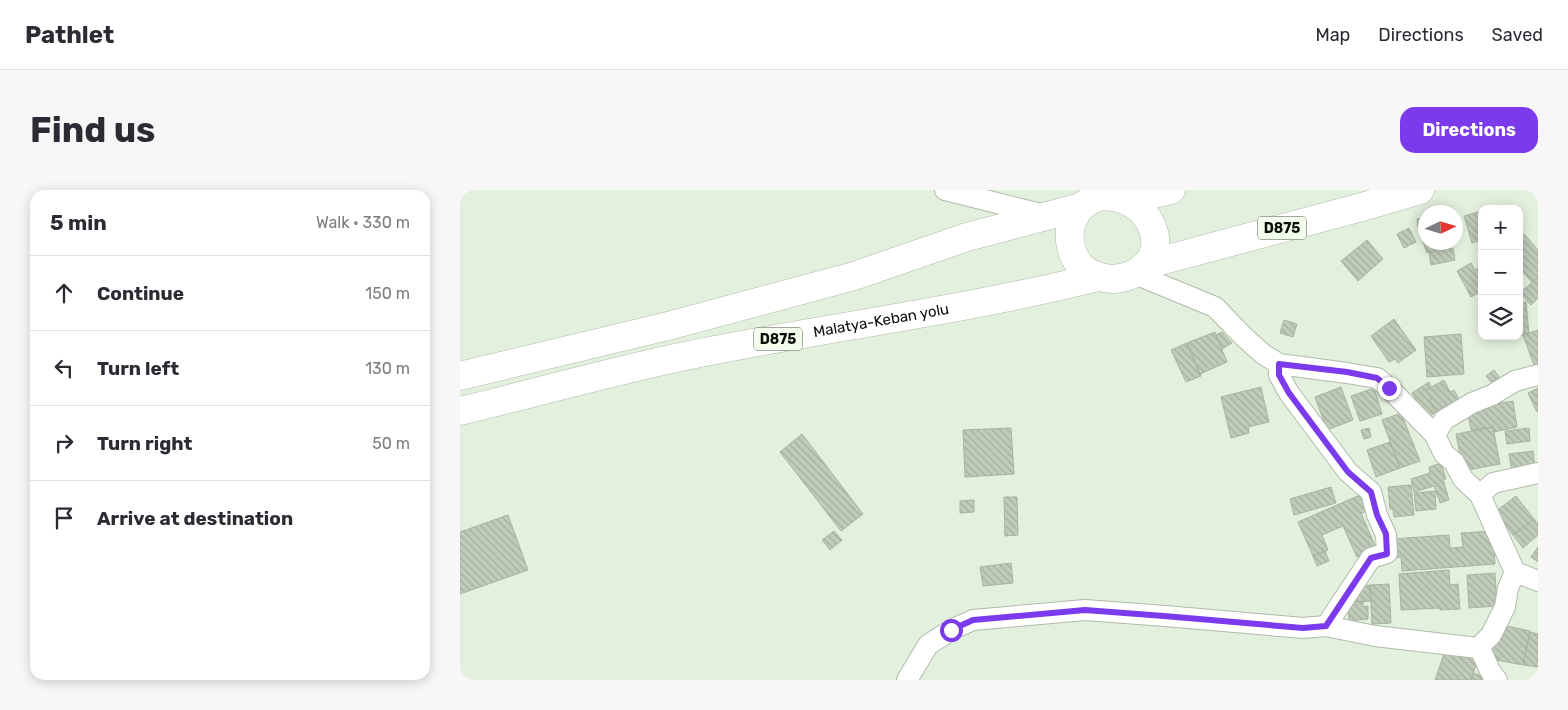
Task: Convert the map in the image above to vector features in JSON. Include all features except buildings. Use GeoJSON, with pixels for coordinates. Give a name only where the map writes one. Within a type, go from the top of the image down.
{"type":"FeatureCollection","features":[{"type":"Feature","properties":{"kind":"highway"},"geometry":{"type":"LineString","coordinates":[[460,376],[668,326],[854,276],[967,237],[1048,216],[1107,196],[1171,190]]}},
{"type":"Feature","properties":{"kind":"highway","name":"D875"},"geometry":{"type":"LineString","coordinates":[[1098,277],[1110,280],[1123,278],[1140,269],[1420,190]]}},
{"type":"Feature","properties":{"kind":"highway"},"geometry":{"type":"LineString","coordinates":[[1098,277],[1087,272],[1078,263],[1072,252],[1070,228],[1074,217],[1107,196],[1143,207],[1151,217],[1155,229],[1155,242],[1152,254],[1140,269]]}},
{"type":"Feature","properties":{"kind":"highway","name":"Malatya-Keban yolu"},"geometry":{"type":"LineString","coordinates":[[460,411],[684,356],[987,302],[1098,277]]}},
{"type":"Feature","properties":{"kind":"street"},"geometry":{"type":"LineString","coordinates":[[945,190],[1048,216]]}},
{"type":"Feature","properties":{"kind":"street"},"geometry":{"type":"LineString","coordinates":[[1140,269],[1215,307],[1263,354],[1279,364],[1347,372],[1377,378],[1435,435],[1444,454],[1454,462],[1462,479],[1480,495],[1515,572],[1538,581]]}},
{"type":"Feature","properties":{"kind":"street"},"geometry":{"type":"LineString","coordinates":[[1279,364],[1279,375],[1289,393],[1348,472],[1371,492],[1377,515],[1386,534],[1387,554],[1371,558],[1326,626]]}},
{"type":"Feature","properties":{"kind":"street"},"geometry":{"type":"LineString","coordinates":[[1435,435],[1444,420],[1472,403],[1492,395],[1515,381],[1538,375]]}},
{"type":"Feature","properties":{"kind":"street"},"geometry":{"type":"LineString","coordinates":[[1480,495],[1493,483],[1538,473]]}},
{"type":"Feature","properties":{"kind":"street"},"geometry":{"type":"LineString","coordinates":[[1478,648],[1490,635],[1505,606],[1508,588],[1515,572]]}},
{"type":"Feature","properties":{"kind":"street"},"geometry":{"type":"LineString","coordinates":[[907,680],[928,645],[951,630],[973,620],[1085,610],[1303,628],[1326,626],[1375,636],[1478,648],[1484,654],[1490,674],[1497,680]]}},
{"type":"Feature","properties":{"kind":"route"},"geometry":{"type":"LineString","coordinates":[[951,630],[973,620],[1085,610],[1303,628],[1326,626],[1371,558],[1387,554],[1386,534],[1377,515],[1371,492],[1348,472],[1289,393],[1279,375],[1279,364],[1347,372],[1377,378],[1389,388]]}}]}
